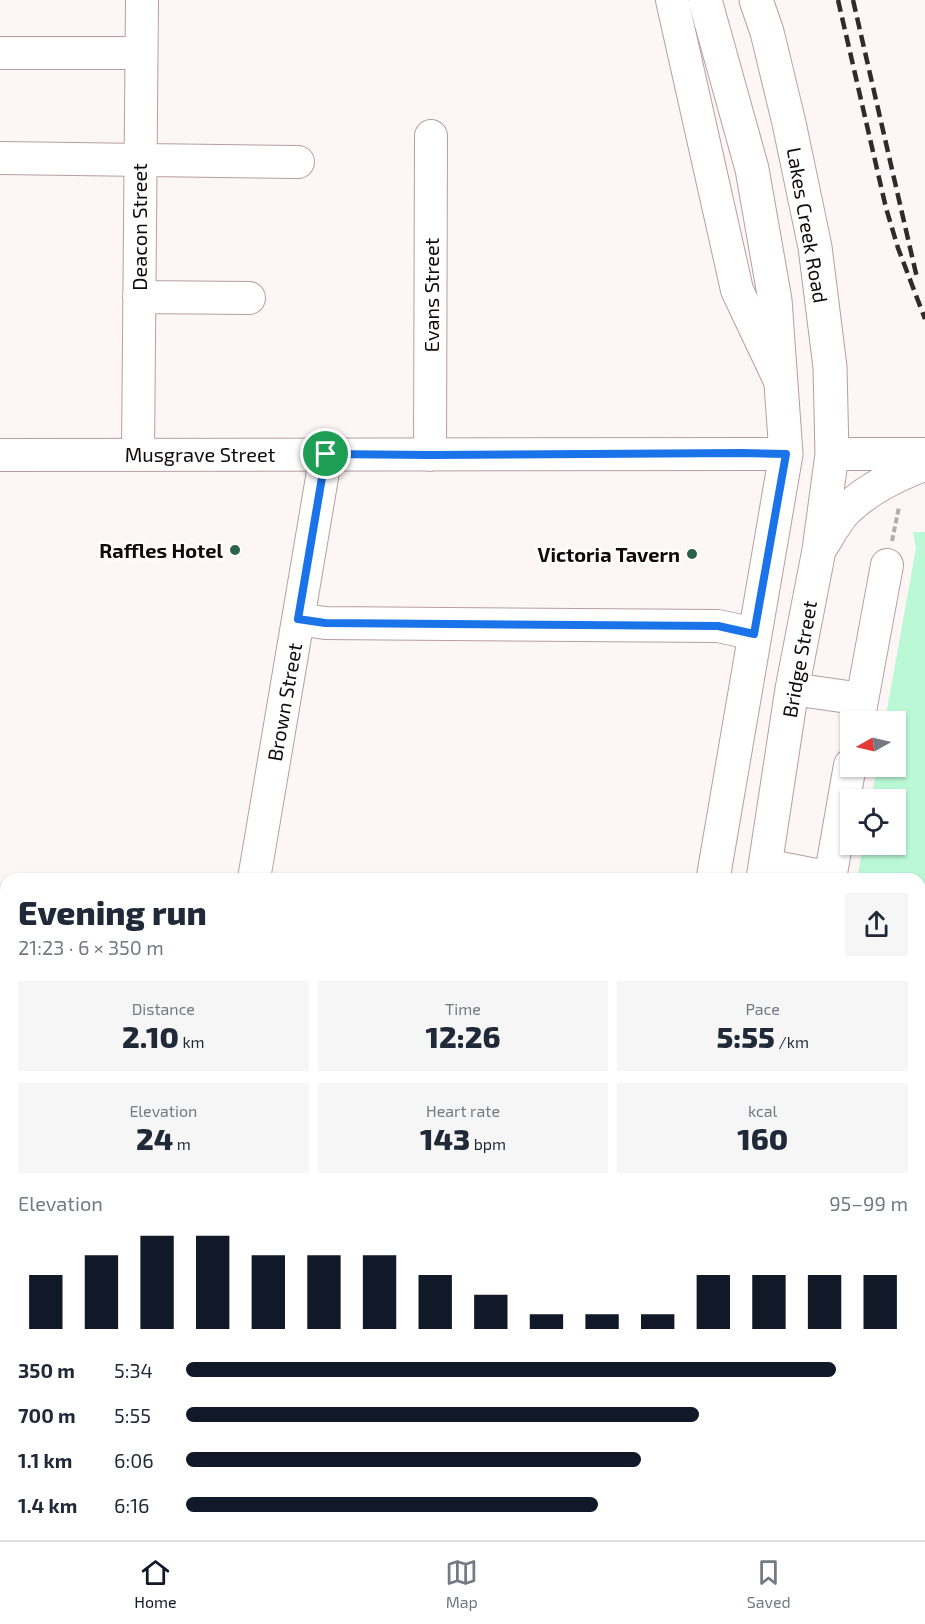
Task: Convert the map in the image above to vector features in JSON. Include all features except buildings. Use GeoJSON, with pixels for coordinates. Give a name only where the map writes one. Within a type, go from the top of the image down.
{"type":"FeatureCollection","features":[{"type":"Feature","properties":{"kind":"main road"},"geometry":{"type":"LineString","coordinates":[[705,0],[752,169],[775,300],[786,454],[715,868],[764,872]]}},
{"type":"Feature","properties":{"kind":"main road","name":"Lakes Creek Road"},"geometry":{"type":"LineString","coordinates":[[756,0],[767,32],[787,111],[815,247],[830,367],[832,454]]}},
{"type":"Feature","properties":{"kind":"main road","name":"Musgrave Street"},"geometry":{"type":"LineString","coordinates":[[786,454],[832,454]]}},
{"type":"Feature","properties":{"kind":"main road","name":"Bridge Street"},"geometry":{"type":"LineString","coordinates":[[764,872],[792,689],[819,550],[832,454]]}},
{"type":"Feature","properties":{"kind":"main road"},"geometry":{"type":"LineString","coordinates":[[819,550],[846,510],[866,493],[893,477],[925,464]]}},
{"type":"Feature","properties":{"kind":"street","name":"Deacon Street"},"geometry":{"type":"LineString","coordinates":[[138,454],[142,0]]}},
{"type":"Feature","properties":{"kind":"street"},"geometry":{"type":"LineString","coordinates":[[672,0],[737,290],[780,382]]}},
{"type":"Feature","properties":{"kind":"street"},"geometry":{"type":"LineString","coordinates":[[0,52],[141,53]]}},
{"type":"Feature","properties":{"kind":"street","name":"Evans Street"},"geometry":{"type":"LineString","coordinates":[[430,455],[431,136]]}},
{"type":"Feature","properties":{"kind":"street"},"geometry":{"type":"LineString","coordinates":[[0,158],[298,162]]}},
{"type":"Feature","properties":{"kind":"street"},"geometry":{"type":"LineString","coordinates":[[139,297],[249,298]]}},
{"type":"Feature","properties":{"kind":"street","name":"Brown Street"},"geometry":{"type":"LineString","coordinates":[[255,873],[326,454]]}},
{"type":"Feature","properties":{"kind":"street","name":"Musgrave Street"},"geometry":{"type":"LineString","coordinates":[[0,455],[786,454]]}},
{"type":"Feature","properties":{"kind":"street"},"geometry":{"type":"LineString","coordinates":[[832,454],[925,454]]}},
{"type":"Feature","properties":{"kind":"street"},"geometry":{"type":"LineString","coordinates":[[792,689],[860,710],[887,565]]}},
{"type":"Feature","properties":{"kind":"street"},"geometry":{"type":"LineString","coordinates":[[298,619],[325,623],[718,626],[754,634]]}},
{"type":"Feature","properties":{"kind":"street"},"geometry":{"type":"LineString","coordinates":[[832,873],[848,777]]}},
{"type":"Feature","properties":{"kind":"green space"},"geometry":{"type":"Polygon","coordinates":[[[913,532],[925,532],[925,873],[858,873],[861,855],[906,855],[906,789],[873,789],[875,777],[906,777],[906,711],[887,711],[916,548],[913,532]]]}},
{"type":"Feature","properties":{"kind":"railway"},"geometry":{"type":"LineString","coordinates":[[838,0],[886,208],[898,248],[925,319]]}},
{"type":"Feature","properties":{"kind":"railway"},"geometry":{"type":"LineString","coordinates":[[853,0],[917,278]]}},
{"type":"Feature","properties":{"kind":"place","name":"Raffles Hotel"},"geometry":{"type":"Point","coordinates":[235,550]}},
{"type":"Feature","properties":{"kind":"place","name":"Victoria Tavern"},"geometry":{"type":"Point","coordinates":[692,554]}},
{"type":"Feature","properties":{"kind":"route"},"geometry":{"type":"LineString","coordinates":[[326,454],[786,454],[754,634],[718,626],[325,623],[298,619],[326,454]]}}]}
